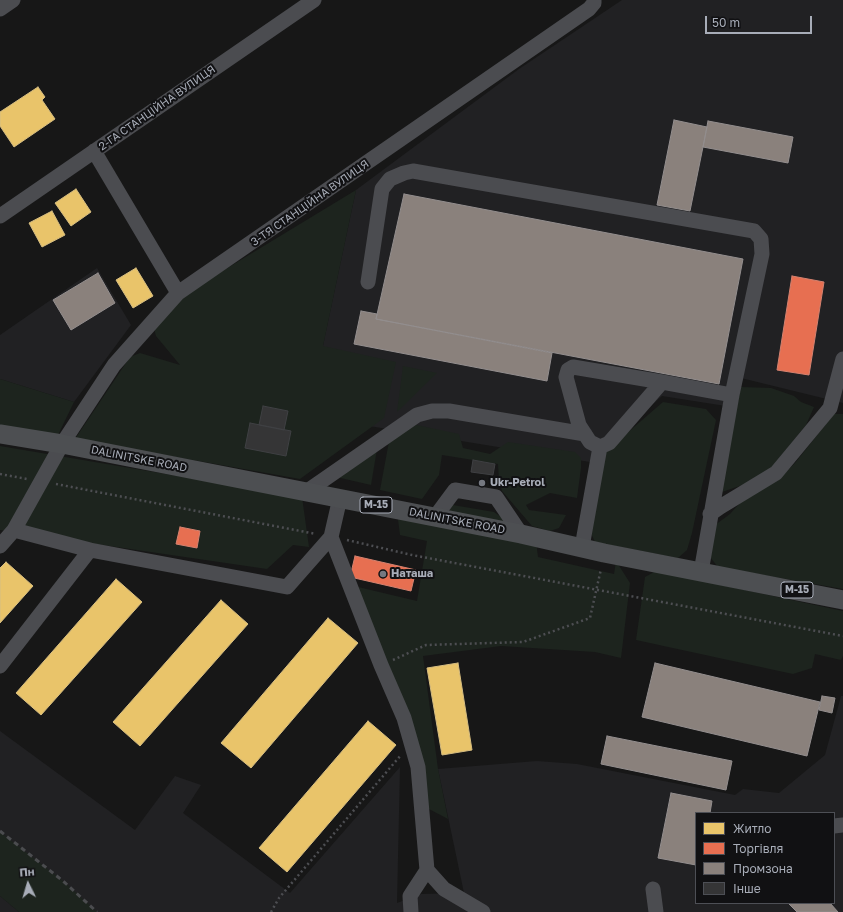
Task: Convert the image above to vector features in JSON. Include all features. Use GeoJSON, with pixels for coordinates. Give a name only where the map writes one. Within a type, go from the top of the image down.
{"type":"FeatureCollection","features":[{"type":"Feature","properties":{"kind":"main road","name":"DALINITSKE ROAD"},"geometry":{"type":"LineString","coordinates":[[0,434],[62,444],[340,498],[843,600]]}},
{"type":"Feature","properties":{"kind":"street","name":"2-ГА СТАНЦІЙНА ВУЛИЦЯ"},"geometry":{"type":"LineString","coordinates":[[0,216],[314,0]]}},
{"type":"Feature","properties":{"kind":"street","name":"3-ТЯ СТАНЦІЙНА ВУЛИЦЯ"},"geometry":{"type":"LineString","coordinates":[[0,546],[14,530],[62,444],[114,364],[178,293],[583,14],[589,9],[594,0]]}},
{"type":"Feature","properties":{"kind":"street"},"geometry":{"type":"LineString","coordinates":[[94,151],[178,293]]}},
{"type":"Feature","properties":{"kind":"street"},"geometry":{"type":"LineString","coordinates":[[368,282],[382,189],[390,180],[404,173],[413,171],[754,231],[761,239],[762,254],[732,394],[700,572]]}},
{"type":"Feature","properties":{"kind":"street"},"geometry":{"type":"LineString","coordinates":[[710,514],[776,473],[830,408],[843,359]]}},
{"type":"Feature","properties":{"kind":"street"},"geometry":{"type":"LineString","coordinates":[[600,447],[590,442],[579,425],[566,377],[568,370],[573,367],[732,394]]}},
{"type":"Feature","properties":{"kind":"street"},"geometry":{"type":"LineString","coordinates":[[600,447],[609,443],[662,382]]}},
{"type":"Feature","properties":{"kind":"street"},"geometry":{"type":"LineString","coordinates":[[306,492],[417,415],[432,411],[449,412],[585,434]]}},
{"type":"Feature","properties":{"kind":"street"},"geometry":{"type":"LineString","coordinates":[[582,547],[600,447]]}},
{"type":"Feature","properties":{"kind":"street"},"geometry":{"type":"LineString","coordinates":[[435,517],[455,490],[496,497],[520,534]]}},
{"type":"Feature","properties":{"kind":"street"},"geometry":{"type":"LineString","coordinates":[[14,530],[90,550],[287,587],[332,537],[340,498]]}},
{"type":"Feature","properties":{"kind":"street"},"geometry":{"type":"LineString","coordinates":[[332,537],[381,665],[404,718],[418,767],[427,870],[444,889],[483,912]]}},
{"type":"Feature","properties":{"kind":"street"},"geometry":{"type":"LineString","coordinates":[[0,666],[90,550]]}},
{"type":"Feature","properties":{"kind":"street"},"geometry":{"type":"LineString","coordinates":[[411,912],[410,896],[427,870]]}},
{"type":"Feature","properties":{"kind":"street"},"geometry":{"type":"LineString","coordinates":[[653,890],[656,912]]}},
{"type":"Feature","properties":{"kind":"path"},"geometry":{"type":"LineString","coordinates":[[0,474],[332,537],[596,590],[843,636]]}},
{"type":"Feature","properties":{"kind":"path"},"geometry":{"type":"LineString","coordinates":[[381,665],[426,644],[523,642],[590,618],[604,552]]}},
{"type":"Feature","properties":{"kind":"path"},"geometry":{"type":"LineString","coordinates":[[271,912],[279,898],[411,743]]}},
{"type":"Feature","properties":{"kind":"shaded area"},"geometry":{"type":"Polygon","coordinates":[[[622,0],[843,0],[843,403],[741,378],[732,407],[662,396],[590,462],[308,416],[356,190],[519,69],[622,0]]]}},
{"type":"Feature","properties":{"kind":"shaded area"},"geometry":{"type":"Polygon","coordinates":[[[356,190],[323,346],[396,362],[384,418],[300,479],[75,439],[130,357],[140,353],[180,365],[156,336],[150,315],[356,190]]]}},
{"type":"Feature","properties":{"kind":"shaded area"},"geometry":{"type":"Polygon","coordinates":[[[97,268],[131,325],[74,402],[0,379],[0,335],[97,268]]]}},
{"type":"Feature","properties":{"kind":"shaded area"},"geometry":{"type":"Polygon","coordinates":[[[403,366],[437,373],[397,412],[403,366]]]}},
{"type":"Feature","properties":{"kind":"shaded area"},"geometry":{"type":"Polygon","coordinates":[[[0,379],[74,402],[58,435],[0,426],[0,379]]]}},
{"type":"Feature","properties":{"kind":"shaded area"},"geometry":{"type":"Polygon","coordinates":[[[741,387],[771,388],[794,396],[801,402],[814,407],[806,425],[763,478],[719,493],[741,387]]]}},
{"type":"Feature","properties":{"kind":"shaded area"},"geometry":{"type":"Polygon","coordinates":[[[663,402],[706,409],[716,420],[692,533],[687,550],[678,558],[595,542],[589,529],[604,453],[663,402]]]}},
{"type":"Feature","properties":{"kind":"shaded area"},"geometry":{"type":"Polygon","coordinates":[[[834,414],[843,414],[843,589],[718,567],[710,557],[707,531],[730,514],[749,493],[778,480],[795,463],[834,414]]]}},
{"type":"Feature","properties":{"kind":"shaded area"},"geometry":{"type":"Polygon","coordinates":[[[412,424],[459,434],[463,448],[490,454],[508,442],[575,452],[581,458],[577,498],[550,493],[526,505],[529,510],[566,515],[559,528],[550,531],[532,526],[502,491],[499,480],[498,464],[442,455],[439,475],[422,499],[380,490],[390,436],[412,424]]]}},
{"type":"Feature","properties":{"kind":"shaded area"},"geometry":{"type":"Polygon","coordinates":[[[378,443],[371,485],[332,476],[378,443]]]}},
{"type":"Feature","properties":{"kind":"shaded area"},"geometry":{"type":"Polygon","coordinates":[[[0,446],[302,497],[309,547],[293,545],[267,569],[0,530],[0,446]]]}},
{"type":"Feature","properties":{"kind":"shaded area"},"geometry":{"type":"Polygon","coordinates":[[[447,504],[494,512],[504,519],[503,525],[452,515],[447,504]]]}},
{"type":"Feature","properties":{"kind":"shaded area"},"geometry":{"type":"Polygon","coordinates":[[[397,512],[536,541],[538,557],[614,574],[616,561],[630,583],[621,658],[595,652],[501,646],[423,656],[438,769],[448,819],[429,809],[354,586],[417,601],[427,541],[400,535],[397,512]]]}},
{"type":"Feature","properties":{"kind":"shaded area"},"geometry":{"type":"Polygon","coordinates":[[[656,571],[843,611],[843,656],[841,660],[815,654],[812,668],[793,674],[636,640],[645,577],[656,571]]]}},
{"type":"Feature","properties":{"kind":"shaded area"},"geometry":{"type":"Polygon","coordinates":[[[841,696],[843,696],[843,912],[92,912],[0,837],[0,731],[135,830],[175,776],[201,785],[183,813],[290,893],[400,767],[397,903],[421,894],[464,893],[438,769],[537,761],[577,764],[735,795],[743,789],[779,793],[825,755],[841,696]]]}},
{"type":"Feature","properties":{"kind":"shaded area"},"geometry":{"type":"Polygon","coordinates":[[[0,832],[63,881],[97,912],[19,912],[0,896],[0,832]]]}},
{"type":"Feature","properties":{"kind":"shaded area"},"geometry":{"type":"Polygon","coordinates":[[[0,896],[19,912],[0,912],[0,896]]]}},
{"type":"Feature","properties":{"kind":"building: Житло"},"geometry":{"type":"Polygon","coordinates":[[[38,87],[45,97],[42,100],[55,119],[14,147],[0,126],[0,112],[38,87]]]}},
{"type":"Feature","properties":{"kind":"building: Житло"},"geometry":{"type":"Polygon","coordinates":[[[76,189],[91,212],[71,226],[55,203],[76,189]]]}},
{"type":"Feature","properties":{"kind":"building: Житло"},"geometry":{"type":"Polygon","coordinates":[[[52,211],[65,235],[42,247],[29,223],[52,211]]]}},
{"type":"Feature","properties":{"kind":"building: Житло"},"geometry":{"type":"Polygon","coordinates":[[[136,268],[153,296],[133,308],[116,280],[136,268]]]}},
{"type":"Feature","properties":{"kind":"building: Житло"},"geometry":{"type":"Polygon","coordinates":[[[6,562],[33,586],[0,623],[0,568],[6,562]]]}},
{"type":"Feature","properties":{"kind":"building: Житло"},"geometry":{"type":"Polygon","coordinates":[[[116,579],[142,602],[41,715],[16,693],[116,579]]]}},
{"type":"Feature","properties":{"kind":"building: Житло"},"geometry":{"type":"Polygon","coordinates":[[[221,600],[248,624],[140,746],[113,722],[221,600]]]}},
{"type":"Feature","properties":{"kind":"building: Житло"},"geometry":{"type":"Polygon","coordinates":[[[328,618],[358,643],[251,768],[221,743],[328,618]]]}},
{"type":"Feature","properties":{"kind":"building: Житло"},"geometry":{"type":"Polygon","coordinates":[[[458,663],[472,750],[442,755],[427,668],[458,663]]]}},
{"type":"Feature","properties":{"kind":"building: Житло"},"geometry":{"type":"Polygon","coordinates":[[[368,721],[396,745],[287,872],[259,848],[368,721]]]}},
{"type":"Feature","properties":{"kind":"building: Торгівля"},"geometry":{"type":"Polygon","coordinates":[[[792,276],[824,282],[809,375],[777,370],[792,276]]]}},
{"type":"Feature","properties":{"kind":"building: Торгівля"},"geometry":{"type":"Polygon","coordinates":[[[180,527],[200,531],[197,548],[176,544],[180,527]]]}},
{"type":"Feature","properties":{"kind":"building: Торгівля","name":"Наташа"},"geometry":{"type":"Polygon","coordinates":[[[355,556],[416,570],[411,591],[350,577],[355,556]]]}},
{"type":"Feature","properties":{"kind":"building: Промзона"},"geometry":{"type":"Polygon","coordinates":[[[674,120],[707,127],[690,211],[657,205],[674,120]]]}},
{"type":"Feature","properties":{"kind":"building: Промзона"},"geometry":{"type":"Polygon","coordinates":[[[708,121],[793,137],[788,163],[703,147],[708,121]]]}},
{"type":"Feature","properties":{"kind":"building: Промзона"},"geometry":{"type":"Polygon","coordinates":[[[404,194],[743,259],[719,384],[376,319],[404,194]]]}},
{"type":"Feature","properties":{"kind":"building: Промзона"},"geometry":{"type":"Polygon","coordinates":[[[98,273],[115,303],[71,330],[53,300],[98,273]]]}},
{"type":"Feature","properties":{"kind":"building: Промзона"},"geometry":{"type":"Polygon","coordinates":[[[361,311],[377,314],[376,319],[552,353],[547,381],[354,344],[361,311]]]}},
{"type":"Feature","properties":{"kind":"building: Промзона"},"geometry":{"type":"Polygon","coordinates":[[[655,663],[820,702],[807,756],[642,717],[655,663]]]}},
{"type":"Feature","properties":{"kind":"building: Промзона"},"geometry":{"type":"Polygon","coordinates":[[[822,696],[835,698],[832,713],[819,710],[822,696]]]}},
{"type":"Feature","properties":{"kind":"building: Промзона"},"geometry":{"type":"Polygon","coordinates":[[[607,736],[732,761],[726,790],[601,764],[607,736]]]}},
{"type":"Feature","properties":{"kind":"building: Промзона"},"geometry":{"type":"Polygon","coordinates":[[[671,793],[712,801],[710,812],[695,812],[695,865],[658,858],[671,793]]]}},
{"type":"Feature","properties":{"kind":"building: Промзона"},"geometry":{"type":"Polygon","coordinates":[[[789,904],[831,904],[838,912],[797,912],[789,904]]]}},
{"type":"Feature","properties":{"kind":"building: Інше"},"geometry":{"type":"Polygon","coordinates":[[[263,406],[288,411],[284,430],[259,425],[263,406]]]}},
{"type":"Feature","properties":{"kind":"building: Інше"},"geometry":{"type":"Polygon","coordinates":[[[250,423],[291,431],[286,456],[245,448],[250,423]]]}},
{"type":"Feature","properties":{"kind":"building: Інше"},"geometry":{"type":"Polygon","coordinates":[[[473,460],[495,464],[493,475],[471,472],[473,460]]]}},
{"type":"Feature","properties":{"kind":"railway"},"geometry":{"type":"LineString","coordinates":[[0,831],[63,881],[97,912]]}},
{"type":"Feature","properties":{"kind":"place","name":"Ukr-Petrol"},"geometry":{"type":"Point","coordinates":[482,483]}},
{"type":"Feature","properties":{"kind":"place","name":"Наташа"},"geometry":{"type":"Point","coordinates":[383,574]}}]}
